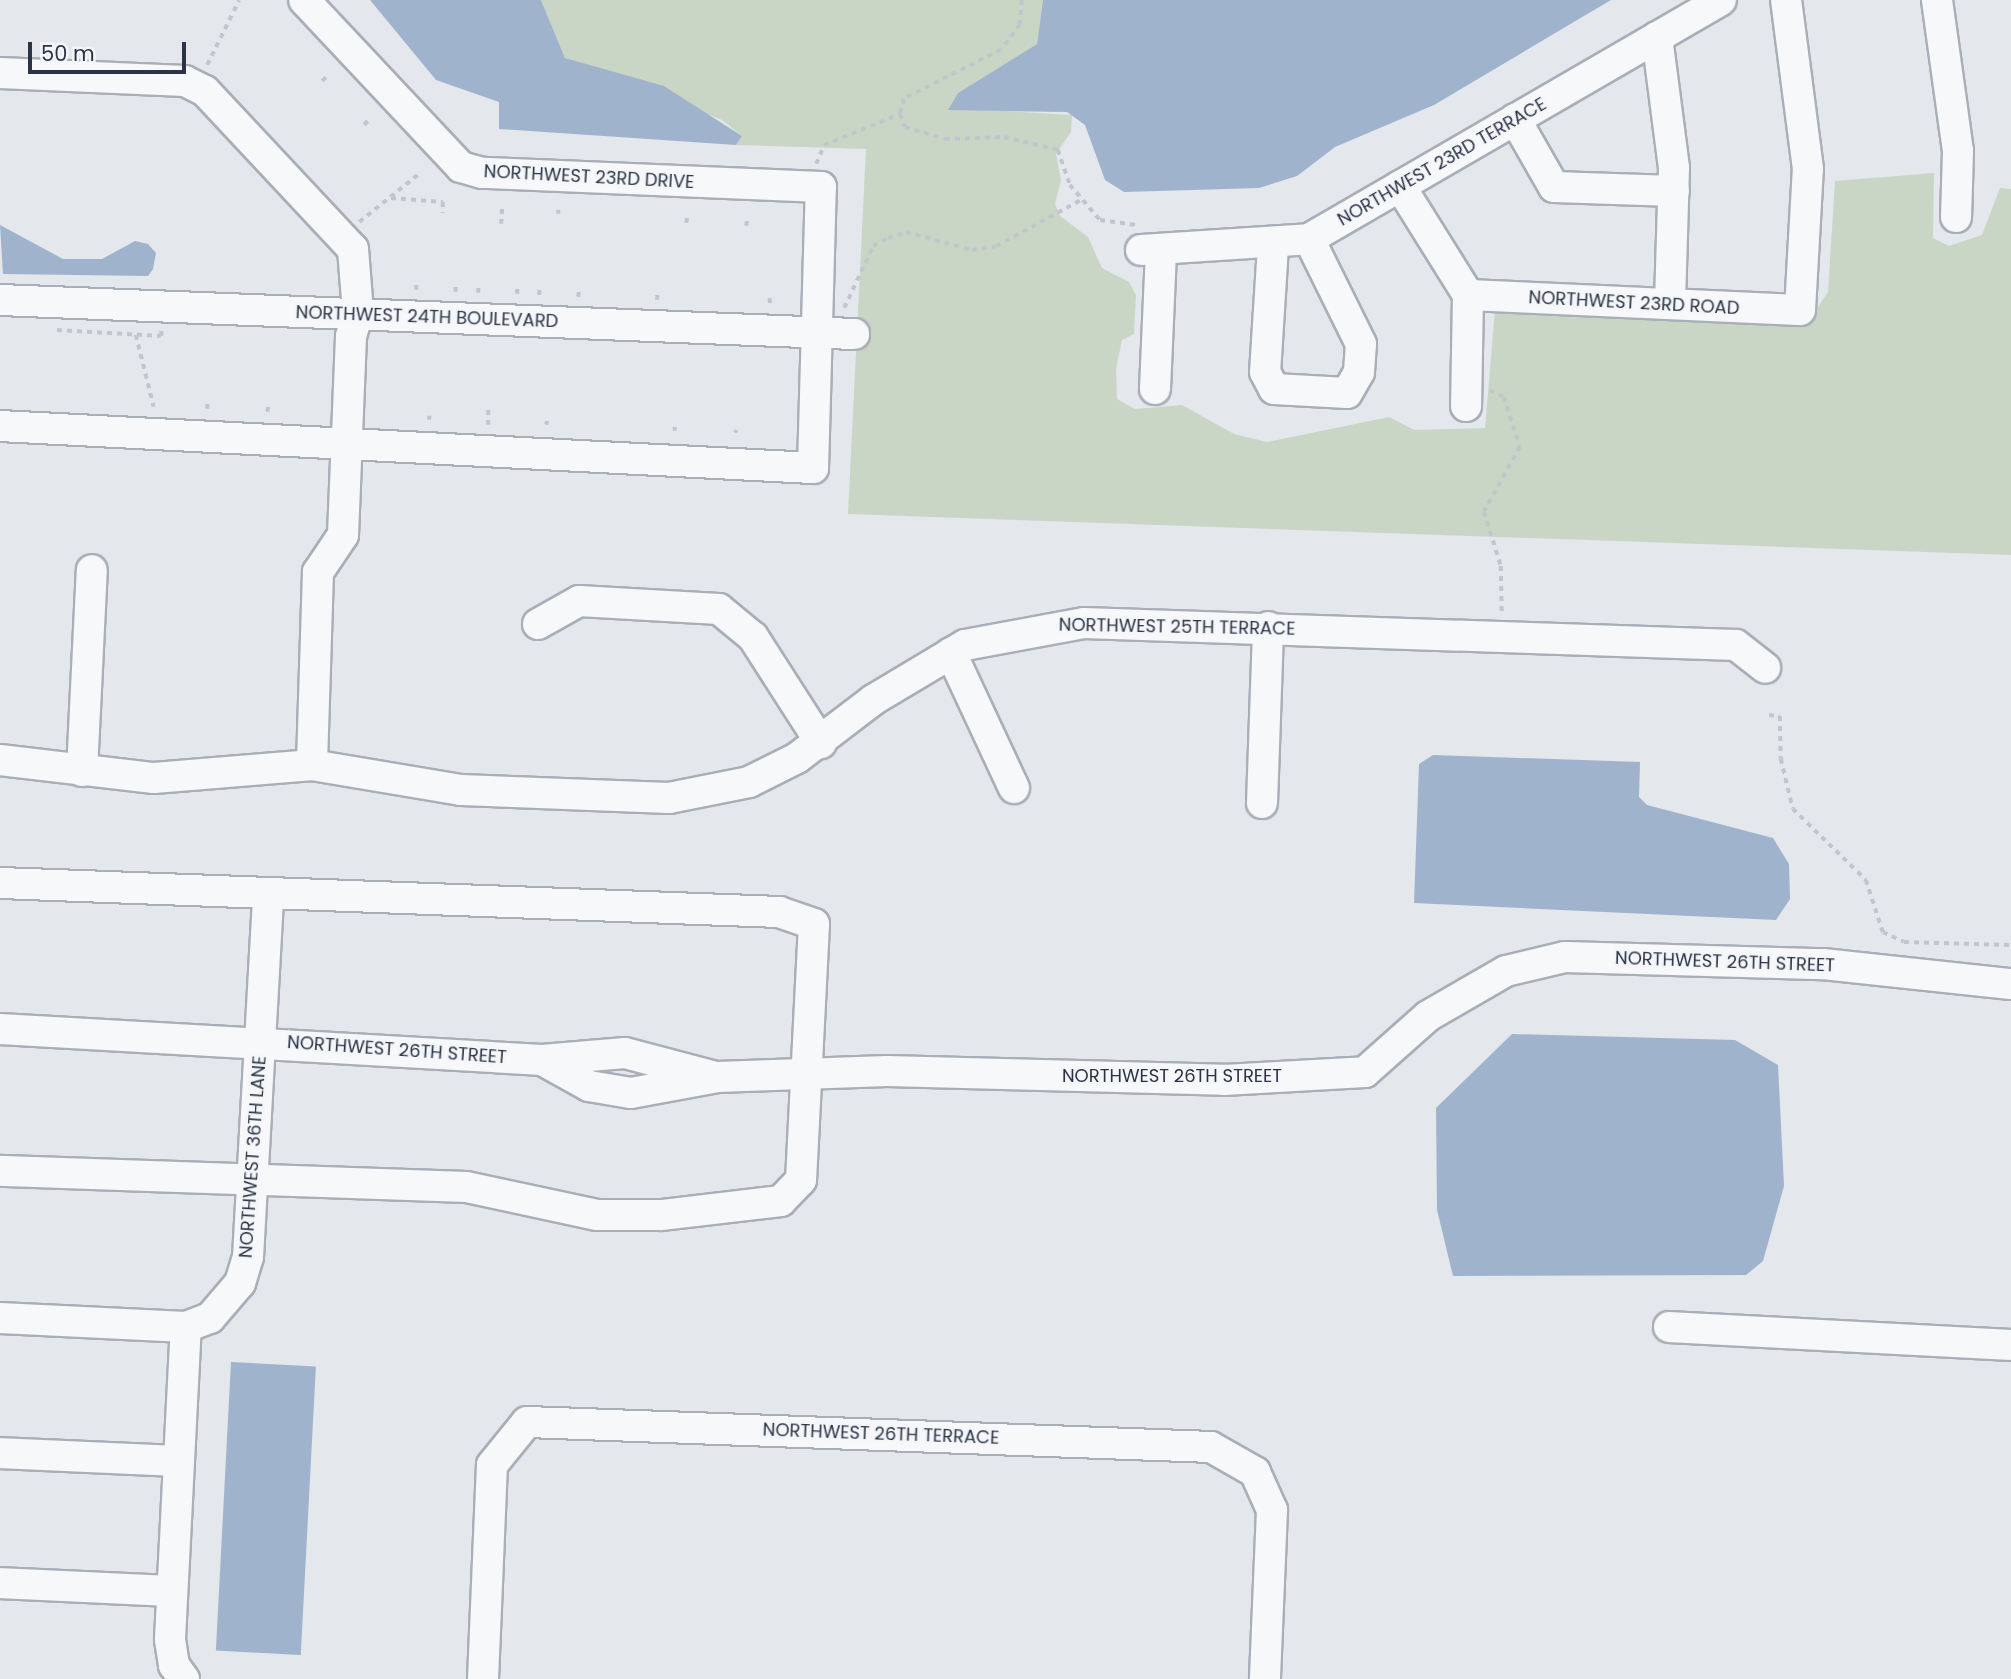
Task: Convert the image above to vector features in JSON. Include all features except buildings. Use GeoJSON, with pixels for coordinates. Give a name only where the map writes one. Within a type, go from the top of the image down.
{"type":"FeatureCollection","features":[{"type":"Feature","properties":{"kind":"street","name":"NORTHWEST 23RD DRIVE"},"geometry":{"type":"LineString","coordinates":[[304,0],[461,167],[482,173],[815,187]]}},
{"type":"Feature","properties":{"kind":"street","name":"NORTHWEST 23RD TERRACE"},"geometry":{"type":"LineString","coordinates":[[1147,242],[1273,246],[1310,239],[1721,0]]}},
{"type":"Feature","properties":{"kind":"street","name":"NORTHWEST 23RD ROAD"},"geometry":{"type":"LineString","coordinates":[[1468,295],[1800,310],[1808,169],[1786,0]]}},
{"type":"Feature","properties":{"kind":"street"},"geometry":{"type":"LineString","coordinates":[[1937,0],[1958,151],[1956,217]]}},
{"type":"Feature","properties":{"kind":"street"},"geometry":{"type":"LineString","coordinates":[[1657,37],[1674,191],[1670,304]]}},
{"type":"Feature","properties":{"kind":"street"},"geometry":{"type":"LineString","coordinates":[[0,73],[185,81],[205,91],[353,249],[358,312],[351,336],[343,535],[318,572],[312,765]]}},
{"type":"Feature","properties":{"kind":"street"},"geometry":{"type":"LineString","coordinates":[[1516,119],[1554,187],[1674,191]]}},
{"type":"Feature","properties":{"kind":"street"},"geometry":{"type":"LineString","coordinates":[[1400,186],[1468,295],[1466,395]]}},
{"type":"Feature","properties":{"kind":"street"},"geometry":{"type":"LineString","coordinates":[[0,426],[813,468],[818,332],[815,187]]}},
{"type":"Feature","properties":{"kind":"street"},"geometry":{"type":"LineString","coordinates":[[1273,246],[1265,372],[1274,389],[1347,393],[1359,372],[1357,327],[1310,239]]}},
{"type":"Feature","properties":{"kind":"street"},"geometry":{"type":"LineString","coordinates":[[1147,242],[1155,389]]}},
{"type":"Feature","properties":{"kind":"street","name":"NORTHWEST 24TH BOULEVARD"},"geometry":{"type":"LineString","coordinates":[[0,300],[818,332],[849,322]]}},
{"type":"Feature","properties":{"kind":"street"},"geometry":{"type":"LineString","coordinates":[[82,771],[92,570]]}},
{"type":"Feature","properties":{"kind":"street"},"geometry":{"type":"LineString","coordinates":[[538,624],[579,601],[719,609],[753,637],[821,743]]}},
{"type":"Feature","properties":{"kind":"street","name":"NORTHWEST 25TH TERRACE"},"geometry":{"type":"LineString","coordinates":[[0,760],[154,778],[312,765],[461,790],[657,798],[749,782],[821,743],[873,700],[951,653],[1017,632],[1084,623],[1268,627],[1736,645],[1765,668]]}},
{"type":"Feature","properties":{"kind":"street"},"geometry":{"type":"LineString","coordinates":[[1262,803],[1268,627]]}},
{"type":"Feature","properties":{"kind":"street"},"geometry":{"type":"LineString","coordinates":[[951,653],[1014,788]]}},
{"type":"Feature","properties":{"kind":"street"},"geometry":{"type":"LineString","coordinates":[[0,883],[810,917],[801,1180],[792,1194],[769,1204],[597,1215],[466,1187],[253,1183],[0,1171]]}},
{"type":"Feature","properties":{"kind":"street","name":"NORTHWEST 36TH LANE"},"geometry":{"type":"LineString","coordinates":[[186,1327],[210,1318],[240,1283],[248,1257],[268,895]]}},
{"type":"Feature","properties":{"kind":"street","name":"NORTHWEST 26TH STREET"},"geometry":{"type":"LineString","coordinates":[[542,1060],[611,1092],[648,1092],[718,1077],[804,1074],[1224,1080],[1365,1072],[1428,1016],[1506,971],[1565,957],[1823,964],[2011,985]]}},
{"type":"Feature","properties":{"kind":"street","name":"NORTHWEST 26TH STREET"},"geometry":{"type":"LineString","coordinates":[[0,1029],[261,1041],[542,1060],[625,1053],[718,1077]]}},
{"type":"Feature","properties":{"kind":"street"},"geometry":{"type":"LineString","coordinates":[[0,1318],[186,1327],[170,1639],[173,1665],[184,1679]]}},
{"type":"Feature","properties":{"kind":"street"},"geometry":{"type":"LineString","coordinates":[[1669,1327],[2011,1345]]}},
{"type":"Feature","properties":{"kind":"street","name":"NORTHWEST 26TH TERRACE"},"geometry":{"type":"LineString","coordinates":[[483,1679],[492,1465],[507,1440],[527,1422],[1211,1447],[1255,1472],[1272,1510],[1265,1679]]}},
{"type":"Feature","properties":{"kind":"street"},"geometry":{"type":"LineString","coordinates":[[0,1453],[179,1461]]}},
{"type":"Feature","properties":{"kind":"street"},"geometry":{"type":"LineString","coordinates":[[0,1583],[172,1591]]}},
{"type":"Feature","properties":{"kind":"path"},"geometry":{"type":"LineString","coordinates":[[204,70],[239,0]]}},
{"type":"Feature","properties":{"kind":"path"},"geometry":{"type":"LineString","coordinates":[[1022,0],[1020,25],[1001,50],[921,86],[904,99],[900,114],[905,127],[924,134],[1036,141],[1058,150],[1081,200],[1100,220],[1147,242]]}},
{"type":"Feature","properties":{"kind":"path"},"geometry":{"type":"LineString","coordinates":[[322,81],[329,74]]}},
{"type":"Feature","properties":{"kind":"path"},"geometry":{"type":"LineString","coordinates":[[815,187],[824,145],[900,114]]}},
{"type":"Feature","properties":{"kind":"path"},"geometry":{"type":"LineString","coordinates":[[364,125],[370,118]]}},
{"type":"Feature","properties":{"kind":"path"},"geometry":{"type":"LineString","coordinates":[[355,225],[420,173]]}},
{"type":"Feature","properties":{"kind":"path"},"geometry":{"type":"LineString","coordinates":[[389,198],[443,202],[443,213]]}},
{"type":"Feature","properties":{"kind":"path"},"geometry":{"type":"LineString","coordinates":[[849,322],[873,246],[888,238],[906,232],[972,250],[996,246],[1081,200]]}},
{"type":"Feature","properties":{"kind":"path"},"geometry":{"type":"LineString","coordinates":[[500,224],[502,206]]}},
{"type":"Feature","properties":{"kind":"path"},"geometry":{"type":"LineString","coordinates":[[686,223],[687,216]]}},
{"type":"Feature","properties":{"kind":"path"},"geometry":{"type":"LineString","coordinates":[[747,219],[747,226]]}},
{"type":"Feature","properties":{"kind":"path"},"geometry":{"type":"LineString","coordinates":[[416,282],[416,290]]}},
{"type":"Feature","properties":{"kind":"path"},"geometry":{"type":"LineString","coordinates":[[455,292],[456,284]]}},
{"type":"Feature","properties":{"kind":"path"},"geometry":{"type":"LineString","coordinates":[[478,285],[478,292]]}},
{"type":"Feature","properties":{"kind":"path"},"geometry":{"type":"LineString","coordinates":[[517,286],[517,294]]}},
{"type":"Feature","properties":{"kind":"path"},"geometry":{"type":"LineString","coordinates":[[539,287],[539,295]]}},
{"type":"Feature","properties":{"kind":"path"},"geometry":{"type":"LineString","coordinates":[[579,289],[579,297]]}},
{"type":"Feature","properties":{"kind":"path"},"geometry":{"type":"LineString","coordinates":[[657,293],[657,300]]}},
{"type":"Feature","properties":{"kind":"path"},"geometry":{"type":"LineString","coordinates":[[770,298],[770,306]]}},
{"type":"Feature","properties":{"kind":"path"},"geometry":{"type":"LineString","coordinates":[[53,329],[161,336],[161,327]]}},
{"type":"Feature","properties":{"kind":"path"},"geometry":{"type":"LineString","coordinates":[[136,335],[154,407]]}},
{"type":"Feature","properties":{"kind":"path"},"geometry":{"type":"LineString","coordinates":[[1466,395],[1504,397],[1520,447],[1484,512],[1501,566],[1503,635]]}},
{"type":"Feature","properties":{"kind":"path"},"geometry":{"type":"LineString","coordinates":[[488,410],[488,425]]}},
{"type":"Feature","properties":{"kind":"path"},"geometry":{"type":"LineString","coordinates":[[1769,715],[1780,716],[1793,810],[1866,880],[1883,932],[1904,942],[1993,940],[2011,946]]}},
{"type":"Feature","properties":{"kind":"green space"},"geometry":{"type":"Polygon","coordinates":[[[541,0],[1043,0],[1037,44],[958,93],[989,110],[1072,115],[1071,132],[1056,154],[1061,180],[1055,204],[1060,216],[1088,237],[1102,268],[1129,282],[1136,295],[1134,334],[1122,340],[1116,369],[1117,399],[1135,409],[1182,405],[1234,434],[1267,442],[1389,417],[1414,430],[1485,428],[1495,309],[1790,325],[1813,314],[1828,292],[1835,181],[1934,173],[1933,238],[1949,246],[1982,235],[2000,188],[2011,189],[2011,555],[848,514],[866,149],[736,145],[742,136],[722,120],[565,58],[541,0]]]}},
{"type":"Feature","properties":{"kind":"water"},"geometry":{"type":"Polygon","coordinates":[[[370,0],[541,0],[565,58],[664,86],[742,136],[736,145],[499,129],[499,102],[436,80],[370,0]]]}},
{"type":"Feature","properties":{"kind":"water"},"geometry":{"type":"Polygon","coordinates":[[[1043,0],[1611,0],[1434,105],[1335,147],[1297,176],[1259,188],[1124,192],[1105,180],[1085,125],[1067,112],[948,110],[958,93],[1037,44],[1043,0]]]}},
{"type":"Feature","properties":{"kind":"water"},"geometry":{"type":"Polygon","coordinates":[[[0,225],[63,259],[102,259],[135,241],[148,244],[156,253],[153,269],[148,276],[3,274],[0,225]]]}},
{"type":"Feature","properties":{"kind":"water"},"geometry":{"type":"Polygon","coordinates":[[[1433,755],[1640,762],[1639,797],[1647,805],[1773,838],[1789,864],[1790,899],[1776,920],[1414,903],[1419,764],[1433,755]]]}},
{"type":"Feature","properties":{"kind":"water"},"geometry":{"type":"Polygon","coordinates":[[[1512,1034],[1735,1040],[1778,1065],[1784,1186],[1763,1261],[1746,1275],[1453,1276],[1437,1210],[1436,1108],[1512,1034]]]}},
{"type":"Feature","properties":{"kind":"water"},"geometry":{"type":"Polygon","coordinates":[[[231,1362],[316,1366],[301,1655],[216,1651],[231,1362]]]}}]}
